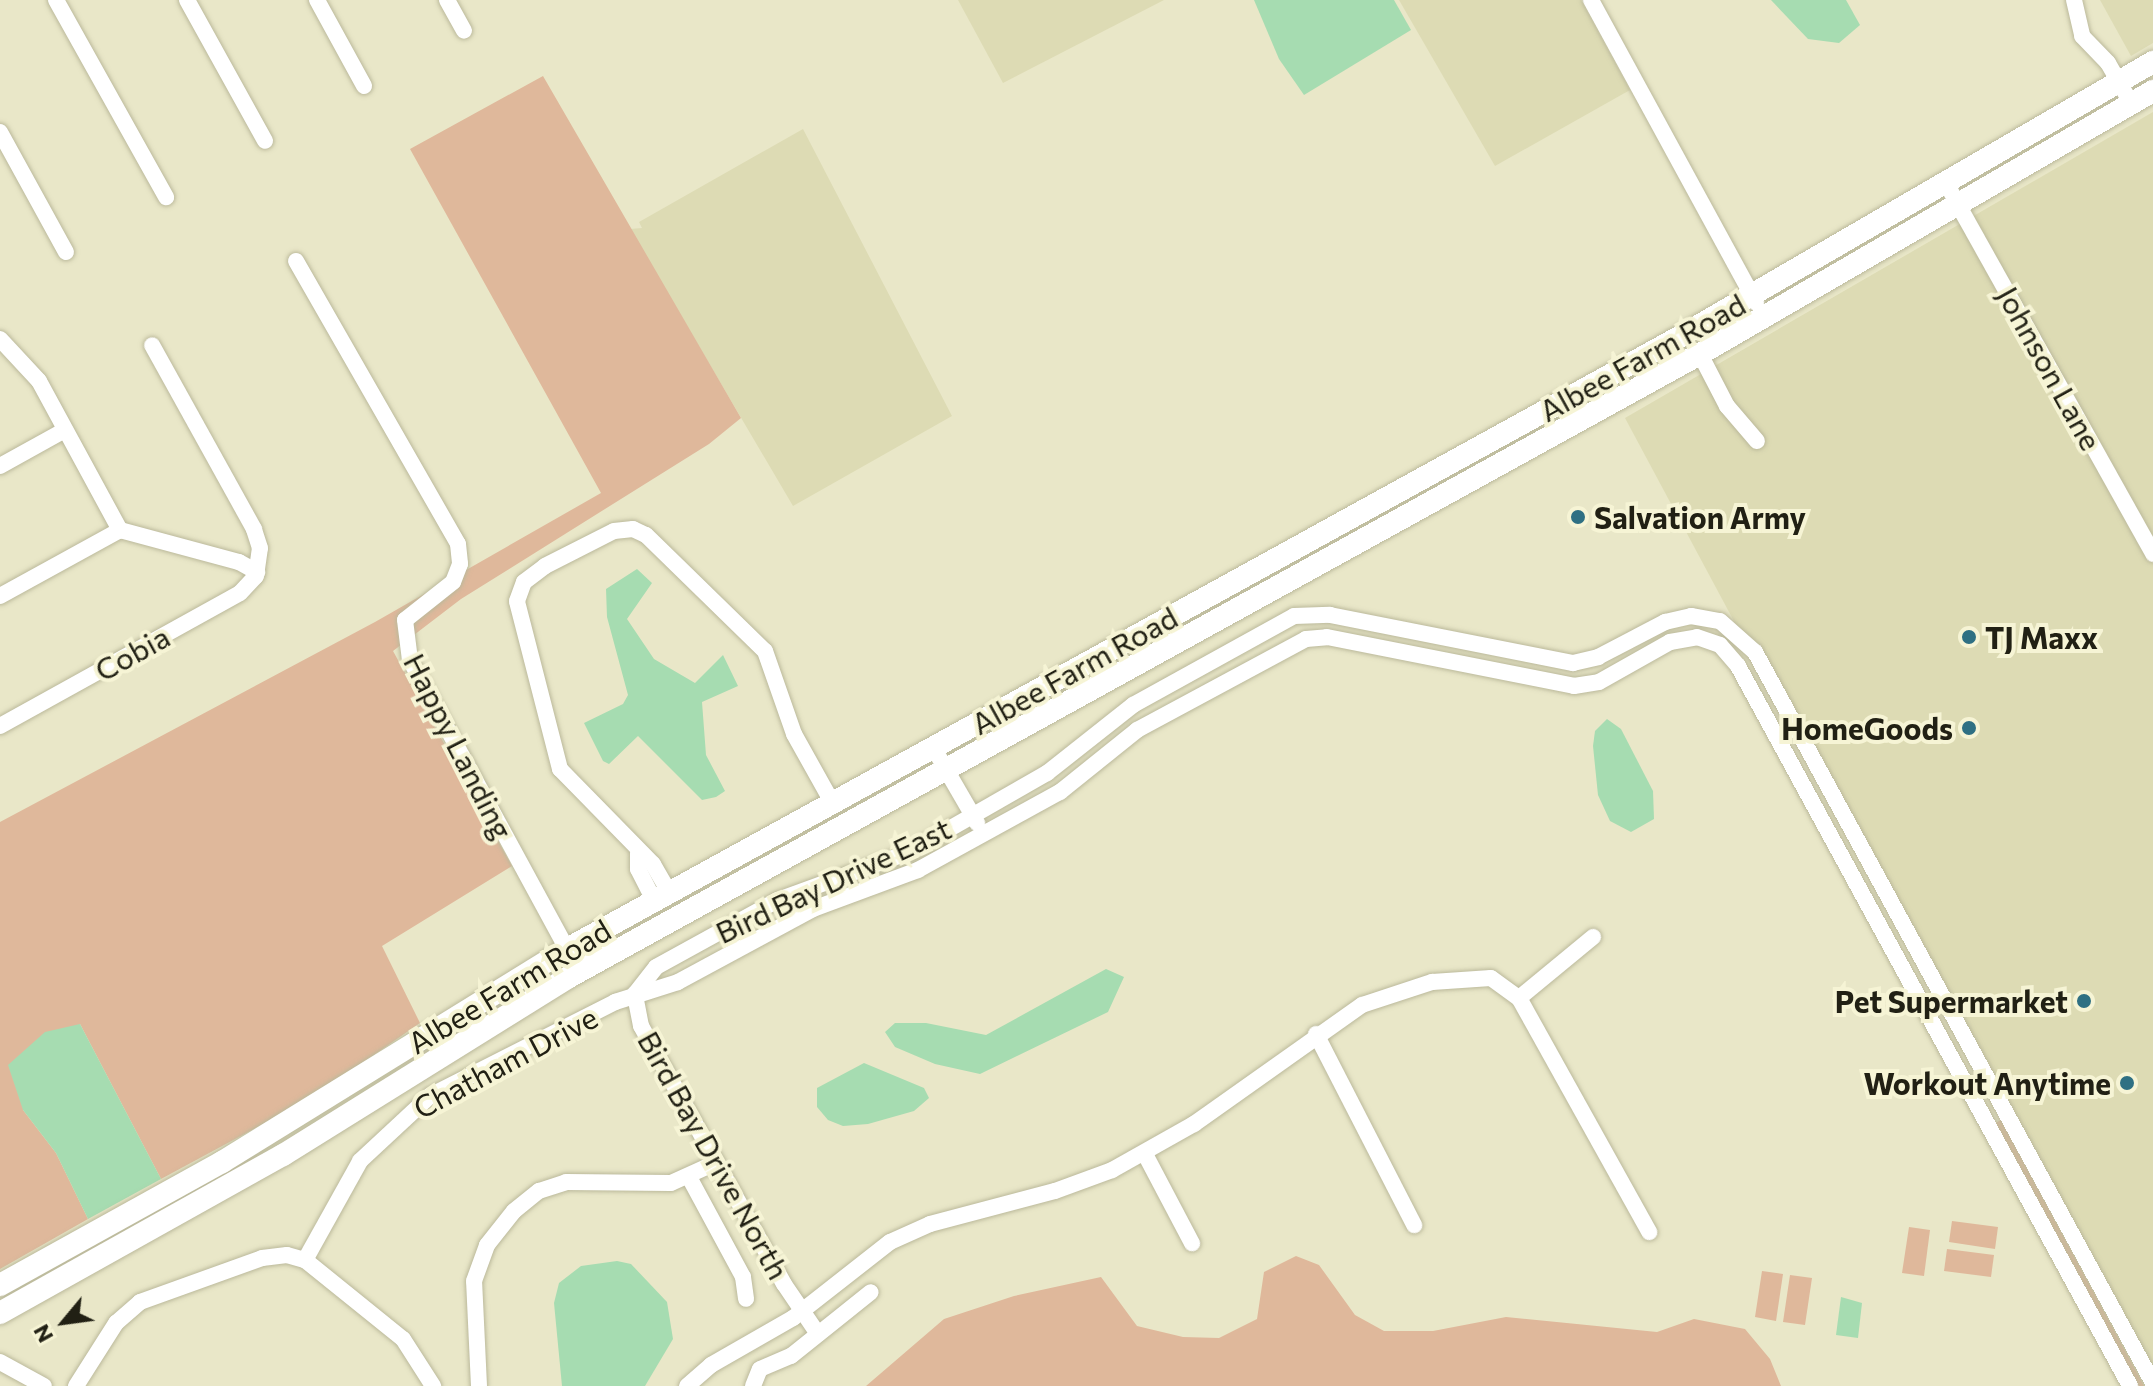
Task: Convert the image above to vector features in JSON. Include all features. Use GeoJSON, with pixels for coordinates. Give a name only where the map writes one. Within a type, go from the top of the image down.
{"type":"FeatureCollection","features":[{"type":"Feature","properties":{"kind":"main road","name":"Albee Farm Road"},"geometry":{"type":"LineString","coordinates":[[0,1285],[222,1162],[567,949],[1752,296],[2153,62]]}},
{"type":"Feature","properties":{"kind":"main road","name":"Albee Farm Road"},"geometry":{"type":"LineString","coordinates":[[0,1313],[237,1182],[569,977],[1700,354],[2153,91]]}},
{"type":"Feature","properties":{"kind":"main road"},"geometry":{"type":"LineString","coordinates":[[1435,472],[1447,494]]}},
{"type":"Feature","properties":{"kind":"main road"},"geometry":{"type":"LineString","coordinates":[[429,1062],[424,1052],[429,1045],[592,946],[622,919]]}},
{"type":"Feature","properties":{"kind":"street"},"geometry":{"type":"LineString","coordinates":[[56,0],[166,197]]}},
{"type":"Feature","properties":{"kind":"street"},"geometry":{"type":"LineString","coordinates":[[187,0],[265,141]]}},
{"type":"Feature","properties":{"kind":"street"},"geometry":{"type":"LineString","coordinates":[[317,0],[364,86]]}},
{"type":"Feature","properties":{"kind":"street"},"geometry":{"type":"LineString","coordinates":[[447,0],[464,31]]}},
{"type":"Feature","properties":{"kind":"street"},"geometry":{"type":"LineString","coordinates":[[1591,0],[1764,318]]}},
{"type":"Feature","properties":{"kind":"street"},"geometry":{"type":"LineString","coordinates":[[2074,0],[2082,36],[2119,81],[2131,103]]}},
{"type":"Feature","properties":{"kind":"street"},"geometry":{"type":"LineString","coordinates":[[0,132],[66,252]]}},
{"type":"Feature","properties":{"kind":"street","name":"Johnson Lane"},"geometry":{"type":"LineString","coordinates":[[1946,183],[2153,554]]}},
{"type":"Feature","properties":{"kind":"street","name":"Happy Landing"},"geometry":{"type":"LineString","coordinates":[[296,261],[458,544],[460,564],[453,582],[405,620],[410,660],[567,949]]}},
{"type":"Feature","properties":{"kind":"street"},"geometry":{"type":"LineString","coordinates":[[0,339],[31,370],[120,530]]}},
{"type":"Feature","properties":{"kind":"street"},"geometry":{"type":"LineString","coordinates":[[0,596],[120,530],[239,562],[257,572],[260,548],[254,529],[152,345]]}},
{"type":"Feature","properties":{"kind":"street"},"geometry":{"type":"LineString","coordinates":[[1700,354],[1727,406],[1757,441]]}},
{"type":"Feature","properties":{"kind":"street"},"geometry":{"type":"LineString","coordinates":[[0,466],[65,430]]}},
{"type":"Feature","properties":{"kind":"street"},"geometry":{"type":"LineString","coordinates":[[662,897],[653,864],[638,853],[560,769],[517,601],[533,573],[614,531],[633,529],[646,535],[760,645],[773,667],[794,734],[832,802]]}},
{"type":"Feature","properties":{"kind":"street","name":"Cobia"},"geometry":{"type":"LineString","coordinates":[[0,726],[240,593],[257,572]]}},
{"type":"Feature","properties":{"kind":"street","name":"Bird Bay Drive East"},"geometry":{"type":"LineString","coordinates":[[635,994],[656,967],[756,910],[806,887],[894,859],[1047,773],[1133,705],[1303,614],[1573,663],[1598,657],[1665,622],[1691,616],[1720,621],[1755,652],[2153,1383]]}},
{"type":"Feature","properties":{"kind":"street","name":"Bird Bay Drive East"},"geometry":{"type":"LineString","coordinates":[[635,994],[678,982],[813,909],[902,878],[984,835],[1060,792],[1137,730],[1314,637],[1574,686],[1599,682],[1684,638],[1720,645],[1738,666],[1850,872]]}},
{"type":"Feature","properties":{"kind":"street"},"geometry":{"type":"LineString","coordinates":[[933,747],[984,835]]}},
{"type":"Feature","properties":{"kind":"street"},"geometry":{"type":"LineString","coordinates":[[1869,861],[1850,872],[2130,1386]]}},
{"type":"Feature","properties":{"kind":"street"},"geometry":{"type":"LineString","coordinates":[[1519,998],[1593,937]]}},
{"type":"Feature","properties":{"kind":"street"},"geometry":{"type":"LineString","coordinates":[[802,1312],[860,1261],[902,1235],[1066,1188],[1145,1154],[1316,1034],[1372,1000],[1432,982],[1491,978],[1519,998],[1649,1232]]}},
{"type":"Feature","properties":{"kind":"street","name":"Bird Bay Drive North"},"geometry":{"type":"LineString","coordinates":[[635,994],[649,1041],[715,1163],[818,1334]]}},
{"type":"Feature","properties":{"kind":"street","name":"Chatham Drive"},"geometry":{"type":"LineString","coordinates":[[305,1260],[360,1161],[411,1109],[635,994]]}},
{"type":"Feature","properties":{"kind":"street"},"geometry":{"type":"LineString","coordinates":[[1316,1034],[1414,1225]]}},
{"type":"Feature","properties":{"kind":"street"},"geometry":{"type":"LineString","coordinates":[[1945,1045],[1963,1035]]}},
{"type":"Feature","properties":{"kind":"street"},"geometry":{"type":"LineString","coordinates":[[1145,1154],[1192,1243]]}},
{"type":"Feature","properties":{"kind":"street"},"geometry":{"type":"LineString","coordinates":[[479,1386],[474,1281],[487,1245],[514,1211],[539,1191],[566,1182],[671,1183],[715,1163]]}},
{"type":"Feature","properties":{"kind":"street"},"geometry":{"type":"LineString","coordinates":[[689,1177],[743,1277],[746,1299]]}},
{"type":"Feature","properties":{"kind":"street"},"geometry":{"type":"LineString","coordinates":[[76,1386],[116,1323],[148,1297],[262,1258],[305,1260],[403,1339],[433,1386]]}},
{"type":"Feature","properties":{"kind":"street"},"geometry":{"type":"LineString","coordinates":[[753,1386],[760,1369],[791,1356],[871,1292]]}},
{"type":"Feature","properties":{"kind":"street","name":"Bird Bay Drive North"},"geometry":{"type":"LineString","coordinates":[[687,1386],[711,1365],[802,1312]]}},
{"type":"Feature","properties":{"kind":"street"},"geometry":{"type":"LineString","coordinates":[[0,1362],[44,1386]]}},
{"type":"Feature","properties":{"kind":"shaded area"},"geometry":{"type":"Polygon","coordinates":[[[958,0],[1164,0],[1003,83],[958,0]]]}},
{"type":"Feature","properties":{"kind":"shaded area"},"geometry":{"type":"Polygon","coordinates":[[[1254,0],[1394,0],[1411,30],[1304,95],[1279,59],[1254,0]]]}},
{"type":"Feature","properties":{"kind":"shaded area"},"geometry":{"type":"Polygon","coordinates":[[[1399,0],[1581,0],[1630,90],[1495,166],[1399,0]]]}},
{"type":"Feature","properties":{"kind":"shaded area"},"geometry":{"type":"Polygon","coordinates":[[[1771,0],[1846,0],[1860,25],[1839,43],[1808,39],[1771,0]]]}},
{"type":"Feature","properties":{"kind":"shaded area"},"geometry":{"type":"Polygon","coordinates":[[[2100,0],[2153,0],[2153,43],[2131,56],[2100,0]]]}},
{"type":"Feature","properties":{"kind":"shaded area"},"geometry":{"type":"Polygon","coordinates":[[[543,76],[741,418],[709,444],[461,599],[393,651],[512,866],[382,946],[420,1023],[313,1097],[161,1179],[80,1024],[23,1110],[56,1153],[88,1219],[0,1269],[0,822],[375,622],[601,493],[410,149],[543,76]]]}},
{"type":"Feature","properties":{"kind":"shaded area"},"geometry":{"type":"Polygon","coordinates":[[[2153,112],[2153,1386],[2144,1386],[1625,418],[2153,112]]]}},
{"type":"Feature","properties":{"kind":"shaded area"},"geometry":{"type":"Polygon","coordinates":[[[803,129],[952,416],[793,506],[630,229],[642,228],[639,222],[803,129]]]}},
{"type":"Feature","properties":{"kind":"shaded area"},"geometry":{"type":"Polygon","coordinates":[[[637,569],[652,583],[627,619],[654,659],[695,683],[723,655],[738,686],[702,702],[706,755],[725,791],[716,797],[702,800],[638,736],[609,764],[603,761],[584,723],[623,704],[628,695],[607,617],[606,589],[637,569]]]}},
{"type":"Feature","properties":{"kind":"shaded area"},"geometry":{"type":"Polygon","coordinates":[[[1607,719],[1621,729],[1653,791],[1654,819],[1631,832],[1610,821],[1598,795],[1593,746],[1595,731],[1607,719]]]}},
{"type":"Feature","properties":{"kind":"shaded area"},"geometry":{"type":"Polygon","coordinates":[[[1106,969],[1124,977],[1108,1012],[980,1074],[935,1064],[895,1047],[885,1032],[895,1023],[926,1023],[986,1035],[1106,969]]]}},
{"type":"Feature","properties":{"kind":"shaded area"},"geometry":{"type":"Polygon","coordinates":[[[80,1024],[161,1179],[88,1219],[56,1153],[23,1110],[8,1065],[45,1032],[80,1024]]]}},
{"type":"Feature","properties":{"kind":"shaded area"},"geometry":{"type":"Polygon","coordinates":[[[864,1063],[924,1088],[929,1098],[914,1111],[868,1124],[843,1126],[828,1120],[817,1107],[817,1088],[864,1063]]]}},
{"type":"Feature","properties":{"kind":"shaded area"},"geometry":{"type":"Polygon","coordinates":[[[2001,1120],[2144,1386],[2126,1386],[1984,1129],[2001,1120]]]}},
{"type":"Feature","properties":{"kind":"shaded area"},"geometry":{"type":"Polygon","coordinates":[[[1952,1221],[1998,1227],[1995,1249],[1949,1242],[1952,1221]]]}},
{"type":"Feature","properties":{"kind":"shaded area"},"geometry":{"type":"Polygon","coordinates":[[[1909,1227],[1930,1230],[1924,1276],[1902,1273],[1909,1227]]]}},
{"type":"Feature","properties":{"kind":"shaded area"},"geometry":{"type":"Polygon","coordinates":[[[1947,1249],[1994,1255],[1991,1277],[1944,1271],[1947,1249]]]}},
{"type":"Feature","properties":{"kind":"shaded area"},"geometry":{"type":"Polygon","coordinates":[[[1296,1256],[1319,1265],[1355,1315],[1384,1331],[1433,1331],[1506,1317],[1657,1332],[1694,1319],[1745,1329],[1770,1359],[1781,1386],[866,1386],[944,1319],[1014,1296],[1101,1277],[1137,1326],[1183,1337],[1219,1338],[1257,1319],[1264,1272],[1296,1256]]]}},
{"type":"Feature","properties":{"kind":"shaded area"},"geometry":{"type":"Polygon","coordinates":[[[617,1261],[631,1264],[667,1302],[673,1339],[645,1386],[562,1386],[554,1303],[559,1283],[581,1266],[617,1261]]]}},
{"type":"Feature","properties":{"kind":"shaded area"},"geometry":{"type":"Polygon","coordinates":[[[1762,1271],[1783,1274],[1776,1321],[1755,1317],[1762,1271]]]}},
{"type":"Feature","properties":{"kind":"shaded area"},"geometry":{"type":"Polygon","coordinates":[[[1790,1275],[1812,1278],[1805,1325],[1783,1322],[1790,1275]]]}},
{"type":"Feature","properties":{"kind":"shaded area"},"geometry":{"type":"Polygon","coordinates":[[[1841,1297],[1862,1303],[1858,1338],[1836,1335],[1841,1297]]]}},
{"type":"Feature","properties":{"kind":"place","name":"Salvation Army"},"geometry":{"type":"Point","coordinates":[1578,517]}},
{"type":"Feature","properties":{"kind":"place","name":"TJ Maxx"},"geometry":{"type":"Point","coordinates":[1969,637]}},
{"type":"Feature","properties":{"kind":"place","name":"HomeGoods"},"geometry":{"type":"Point","coordinates":[1969,728]}},
{"type":"Feature","properties":{"kind":"place","name":"Pet Supermarket"},"geometry":{"type":"Point","coordinates":[2084,1001]}},
{"type":"Feature","properties":{"kind":"place","name":"Workout Anytime"},"geometry":{"type":"Point","coordinates":[2127,1083]}}]}
